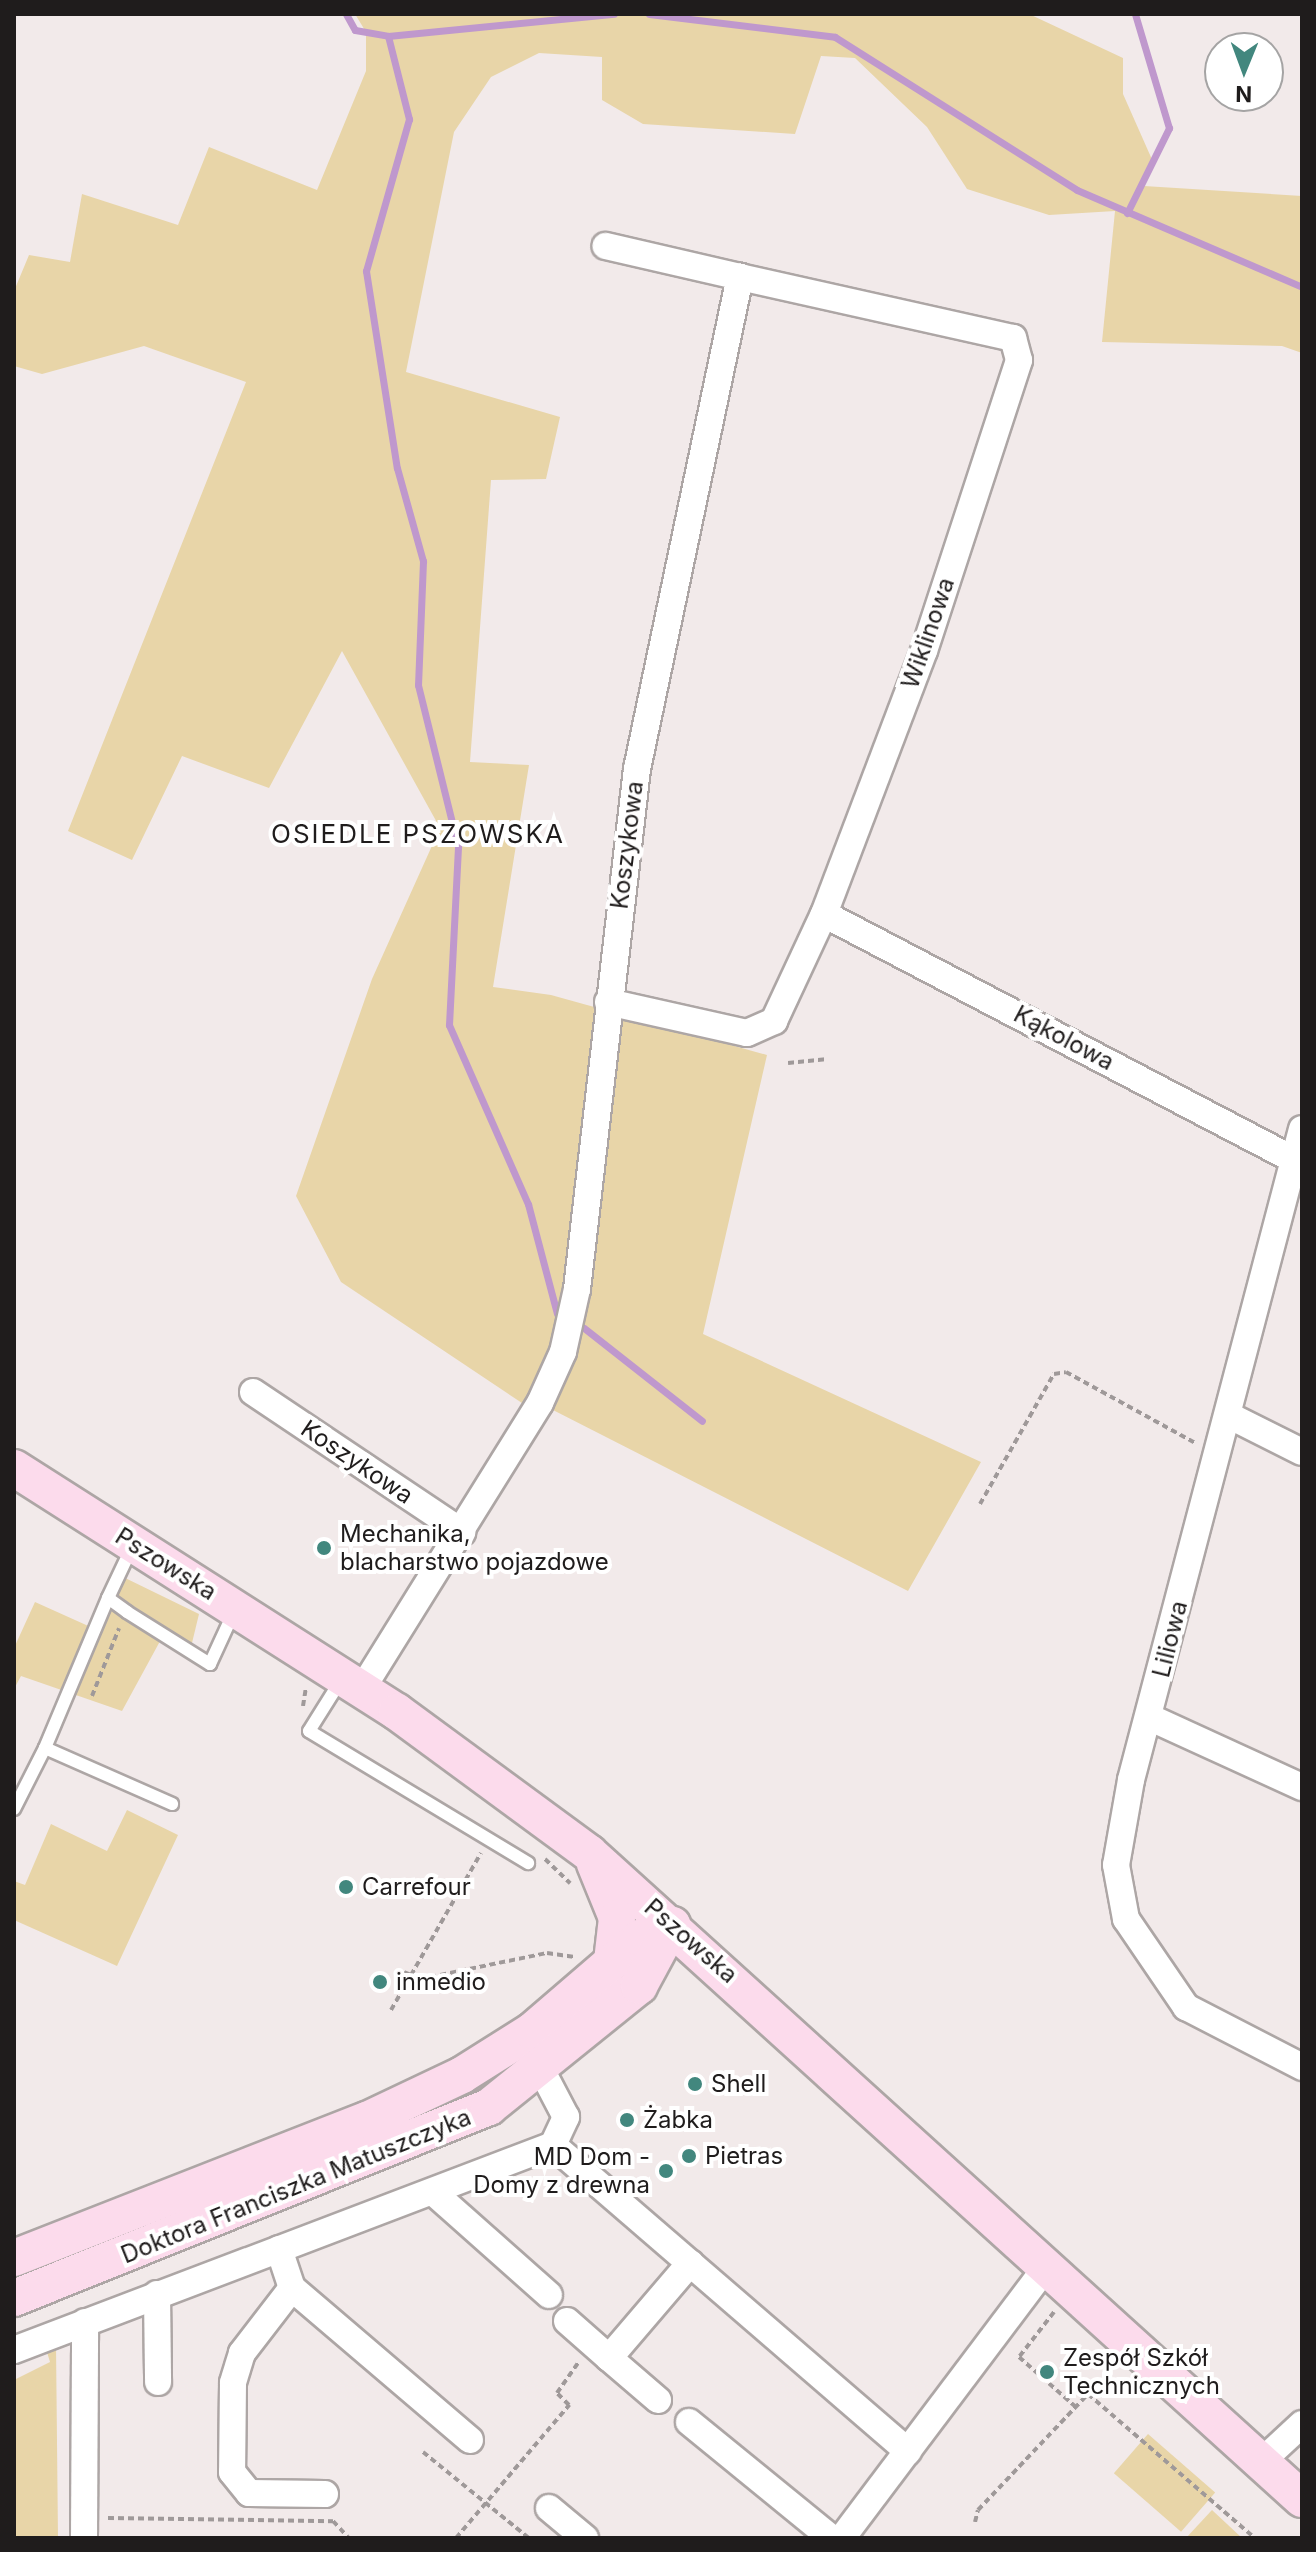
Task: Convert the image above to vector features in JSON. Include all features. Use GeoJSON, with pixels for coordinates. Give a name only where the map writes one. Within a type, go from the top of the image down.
{"type":"FeatureCollection","features":[{"type":"Feature","properties":{"kind":"main road","name":"Pszowska"},"geometry":{"type":"LineString","coordinates":[[14,1468],[352,1683],[589,1853],[728,1973],[1302,2499]]}},
{"type":"Feature","properties":{"kind":"main road"},"geometry":{"type":"LineString","coordinates":[[589,1853],[617,1918],[600,1960]]}},
{"type":"Feature","properties":{"kind":"main road","name":"Doktora Franciszka Matuszczyka"},"geometry":{"type":"LineString","coordinates":[[14,2258],[367,2120],[462,2075],[532,2031],[600,1960],[672,1925]]}},
{"type":"Feature","properties":{"kind":"main road","name":"Doktora Franciszka Matuszczyka"},"geometry":{"type":"LineString","coordinates":[[14,2298],[439,2132],[542,2071],[639,1986],[672,1925]]}},
{"type":"Feature","properties":{"kind":"main road"},"geometry":{"type":"LineString","coordinates":[[639,1986],[682,1971],[728,1973]]}},
{"type":"Feature","properties":{"kind":"street"},"geometry":{"type":"LineString","coordinates":[[606,246],[740,277]]}},
{"type":"Feature","properties":{"kind":"street","name":"Wiklinowa"},"geometry":{"type":"LineString","coordinates":[[608,1002],[747,1033],[774,1021],[824,914],[924,651],[1019,360],[1013,338],[740,277]]}},
{"type":"Feature","properties":{"kind":"street","name":"Koszykowa"},"geometry":{"type":"LineString","coordinates":[[352,1683],[462,1532],[563,1352],[639,754],[740,277]]}},
{"type":"Feature","properties":{"kind":"street","name":"Kąkolowa"},"geometry":{"type":"LineString","coordinates":[[824,914],[1299,1162]]}},
{"type":"Feature","properties":{"kind":"street","name":"Liliowa"},"geometry":{"type":"LineString","coordinates":[[1302,1129],[1299,1162],[1218,1455],[1116,1865],[1126,1919],[1186,2007],[1302,2067]]}},
{"type":"Feature","properties":{"kind":"street","name":"Koszykowa"},"geometry":{"type":"LineString","coordinates":[[253,1392],[462,1532]]}},
{"type":"Feature","properties":{"kind":"street"},"geometry":{"type":"LineString","coordinates":[[1230,1416],[1299,1445]]}},
{"type":"Feature","properties":{"kind":"street"},"geometry":{"type":"LineString","coordinates":[[1151,1718],[1302,1787]]}},
{"type":"Feature","properties":{"kind":"street"},"geometry":{"type":"LineString","coordinates":[[14,2350],[553,2145],[566,2117],[542,2071]]}},
{"type":"Feature","properties":{"kind":"street"},"geometry":{"type":"LineString","coordinates":[[553,2145],[908,2451]]}},
{"type":"Feature","properties":{"kind":"street"},"geometry":{"type":"LineString","coordinates":[[433,2192],[549,2295]]}},
{"type":"Feature","properties":{"kind":"street"},"geometry":{"type":"LineString","coordinates":[[279,2249],[292,2288],[470,2440]]}},
{"type":"Feature","properties":{"kind":"street"},"geometry":{"type":"LineString","coordinates":[[609,2358],[690,2263]]}},
{"type":"Feature","properties":{"kind":"street"},"geometry":{"type":"LineString","coordinates":[[842,2538],[1047,2266]]}},
{"type":"Feature","properties":{"kind":"street"},"geometry":{"type":"LineString","coordinates":[[292,2288],[242,2353],[233,2383],[232,2472],[249,2493],[325,2494]]}},
{"type":"Feature","properties":{"kind":"street"},"geometry":{"type":"LineString","coordinates":[[157,2294],[158,2382]]}},
{"type":"Feature","properties":{"kind":"street"},"geometry":{"type":"LineString","coordinates":[[567,2321],[658,2400]]}},
{"type":"Feature","properties":{"kind":"street"},"geometry":{"type":"LineString","coordinates":[[85,2322],[89,2528]]}},
{"type":"Feature","properties":{"kind":"street"},"geometry":{"type":"LineString","coordinates":[[689,2422],[831,2538]]}},
{"type":"Feature","properties":{"kind":"street"},"geometry":{"type":"LineString","coordinates":[[1261,2462],[1302,2424]]}},
{"type":"Feature","properties":{"kind":"street"},"geometry":{"type":"LineString","coordinates":[[549,2508],[585,2538]]}},
{"type":"Feature","properties":{"kind":"lane"},"geometry":{"type":"LineString","coordinates":[[14,1809],[45,1748],[133,1544]]}},
{"type":"Feature","properties":{"kind":"lane"},"geometry":{"type":"LineString","coordinates":[[108,1598],[210,1664],[236,1608]]}},
{"type":"Feature","properties":{"kind":"lane"},"geometry":{"type":"LineString","coordinates":[[352,1683],[309,1731],[528,1863]]}},
{"type":"Feature","properties":{"kind":"lane"},"geometry":{"type":"LineString","coordinates":[[45,1748],[172,1804]]}},
{"type":"Feature","properties":{"kind":"path"},"geometry":{"type":"LineString","coordinates":[[788,1063],[828,1059]]}},
{"type":"Feature","properties":{"kind":"path"},"geometry":{"type":"LineString","coordinates":[[980,1504],[1054,1374],[1066,1372],[1218,1455]]}},
{"type":"Feature","properties":{"kind":"path"},"geometry":{"type":"LineString","coordinates":[[92,1696],[127,1612]]}},
{"type":"Feature","properties":{"kind":"path"},"geometry":{"type":"LineString","coordinates":[[391,2010],[481,1853]]}},
{"type":"Feature","properties":{"kind":"path"},"geometry":{"type":"LineString","coordinates":[[404,1972],[412,1976],[547,1953],[600,1960]]}},
{"type":"Feature","properties":{"kind":"path"},"geometry":{"type":"LineString","coordinates":[[1056,2309],[1019,2357],[1076,2407]]}},
{"type":"Feature","properties":{"kind":"path"},"geometry":{"type":"LineString","coordinates":[[456,2538],[569,2405],[557,2393],[583,2357],[573,2349]]}},
{"type":"Feature","properties":{"kind":"path"},"geometry":{"type":"LineString","coordinates":[[975,2522],[978,2510],[1088,2394],[1255,2538]]}},
{"type":"Feature","properties":{"kind":"path"},"geometry":{"type":"LineString","coordinates":[[423,2452],[529,2538]]}},
{"type":"Feature","properties":{"kind":"path"},"geometry":{"type":"LineString","coordinates":[[89,2528],[333,2521],[349,2538]]}},
{"type":"Feature","properties":{"kind":"shaded area"},"geometry":{"type":"Polygon","coordinates":[[[355,14],[1029,14],[1123,58],[1123,94],[1154,164],[1144,186],[1302,196],[1302,353],[1282,346],[1102,342],[1115,211],[1049,215],[967,189],[927,127],[855,58],[821,56],[795,134],[643,124],[602,100],[602,57],[539,53],[491,77],[454,132],[406,372],[560,417],[546,479],[491,480],[470,762],[529,765],[493,987],[551,995],[767,1055],[703,1334],[981,1462],[908,1591],[551,1409],[522,1403],[341,1282],[296,1196],[372,979],[440,828],[342,651],[269,788],[182,756],[132,860],[68,831],[246,382],[144,346],[42,374],[14,366],[14,291],[29,255],[70,262],[82,194],[178,225],[209,147],[317,190],[366,71],[366,32],[355,14]]]}},
{"type":"Feature","properties":{"kind":"shaded area"},"geometry":{"type":"Polygon","coordinates":[[[119,1575],[199,1614],[192,1643],[165,1632],[122,1711],[21,1676],[14,1689],[14,1648],[35,1602],[95,1629],[119,1575]]]}},
{"type":"Feature","properties":{"kind":"shaded area"},"geometry":{"type":"Polygon","coordinates":[[[127,1810],[178,1835],[117,1966],[14,1920],[14,1881],[25,1885],[51,1824],[107,1851],[127,1810]]]}},
{"type":"Feature","properties":{"kind":"shaded area"},"geometry":{"type":"Polygon","coordinates":[[[56,2345],[58,2538],[14,2538],[14,2380],[50,2362],[46,2349],[56,2345]]]}},
{"type":"Feature","properties":{"kind":"shaded area"},"geometry":{"type":"Polygon","coordinates":[[[1148,2434],[1215,2492],[1181,2532],[1114,2473],[1148,2434]]]}},
{"type":"Feature","properties":{"kind":"shaded area"},"geometry":{"type":"Polygon","coordinates":[[[1212,2510],[1242,2538],[1186,2538],[1212,2510]]]}},
{"type":"Feature","properties":{"kind":"waterway"},"geometry":{"type":"LineString","coordinates":[[346,14],[355,30],[388,36],[614,14]]}},
{"type":"Feature","properties":{"kind":"waterway"},"geometry":{"type":"LineString","coordinates":[[649,14],[835,37],[1077,190],[1302,287]]}},
{"type":"Feature","properties":{"kind":"waterway"},"geometry":{"type":"LineString","coordinates":[[1127,213],[1169,128],[1135,14]]}},
{"type":"Feature","properties":{"kind":"waterway"},"geometry":{"type":"LineString","coordinates":[[388,36],[409,119],[366,271],[397,468],[423,561],[418,685],[458,847],[449,1025],[528,1204],[557,1314]]}},
{"type":"Feature","properties":{"kind":"waterway"},"geometry":{"type":"LineString","coordinates":[[584,1328],[702,1421]]}},
{"type":"Feature","properties":{"kind":"place","name":"Mechanika, blacharstwo pojazdowe"},"geometry":{"type":"Point","coordinates":[324,1548]}},
{"type":"Feature","properties":{"kind":"place","name":"Carrefour"},"geometry":{"type":"Point","coordinates":[346,1887]}},
{"type":"Feature","properties":{"kind":"place","name":"inmedio"},"geometry":{"type":"Point","coordinates":[380,1982]}},
{"type":"Feature","properties":{"kind":"place","name":"Shell"},"geometry":{"type":"Point","coordinates":[695,2084]}},
{"type":"Feature","properties":{"kind":"place","name":"Żabka"},"geometry":{"type":"Point","coordinates":[627,2120]}},
{"type":"Feature","properties":{"kind":"place","name":"Pietras"},"geometry":{"type":"Point","coordinates":[689,2156]}},
{"type":"Feature","properties":{"kind":"place","name":"MD Dom - Domy z drewna"},"geometry":{"type":"Point","coordinates":[666,2171]}},
{"type":"Feature","properties":{"kind":"place","name":"Zespół Szkół Technicznych"},"geometry":{"type":"Point","coordinates":[1047,2372]}},
{"type":"Feature","properties":{"kind":"district","name":"OSIEDLE PSZOWSKA"},"geometry":{"type":"Point","coordinates":[418,834]}}]}
